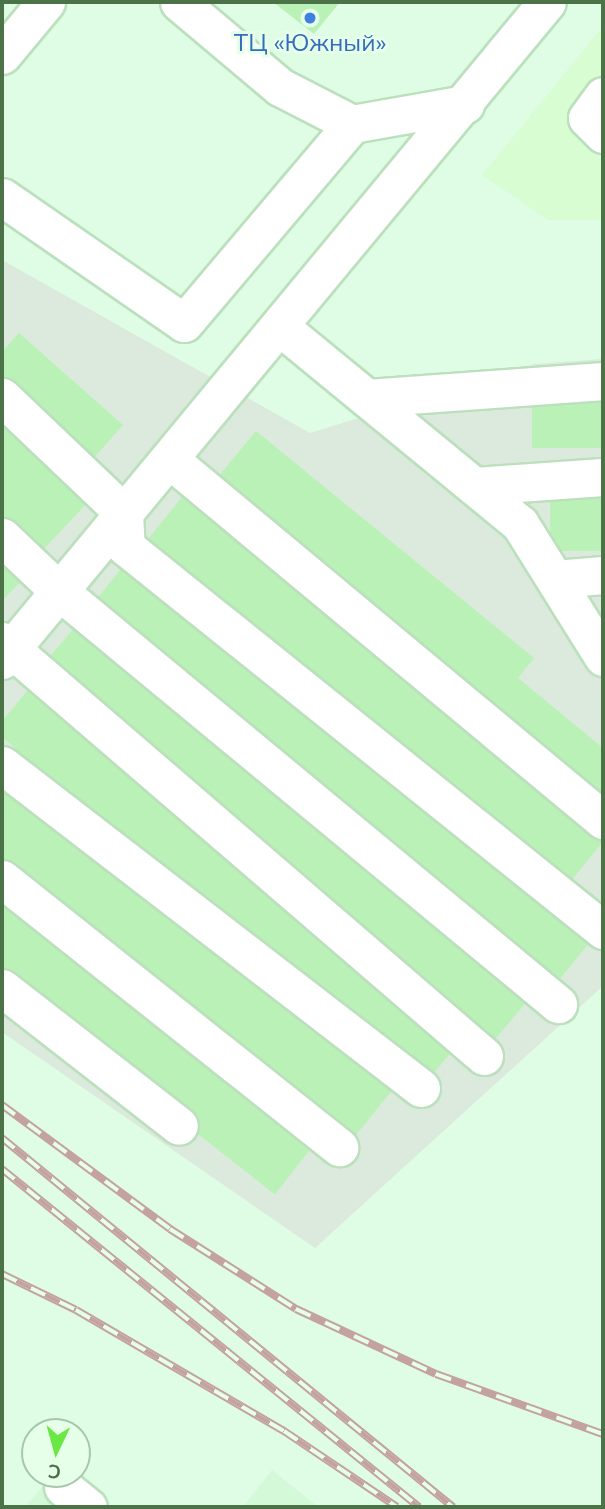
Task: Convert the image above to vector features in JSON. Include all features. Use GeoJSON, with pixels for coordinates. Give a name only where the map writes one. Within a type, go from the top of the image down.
{"type":"FeatureCollection","features":[{"type":"Feature","properties":{"kind":"street"},"geometry":{"type":"LineString","coordinates":[[2,55],[46,2]]}},
{"type":"Feature","properties":{"kind":"street"},"geometry":{"type":"LineString","coordinates":[[179,2],[280,87],[352,124],[465,104]]}},
{"type":"Feature","properties":{"kind":"street"},"geometry":{"type":"LineString","coordinates":[[484,1056],[5,650],[59,591],[547,2]]}},
{"type":"Feature","properties":{"kind":"street"},"geometry":{"type":"LineString","coordinates":[[603,96],[587,118],[603,134]]}},
{"type":"Feature","properties":{"kind":"street"},"geometry":{"type":"LineString","coordinates":[[2,197],[184,323],[352,124]]}},
{"type":"Feature","properties":{"kind":"street"},"geometry":{"type":"LineString","coordinates":[[279,326],[520,524],[603,657]]}},
{"type":"Feature","properties":{"kind":"street"},"geometry":{"type":"LineString","coordinates":[[367,398],[603,381]]}},
{"type":"Feature","properties":{"kind":"street"},"geometry":{"type":"LineString","coordinates":[[2,397],[124,513],[126,547],[603,930]]}},
{"type":"Feature","properties":{"kind":"street"},"geometry":{"type":"LineString","coordinates":[[169,459],[603,820]]}},
{"type":"Feature","properties":{"kind":"street"},"geometry":{"type":"LineString","coordinates":[[474,486],[603,477]]}},
{"type":"Feature","properties":{"kind":"street"},"geometry":{"type":"LineString","coordinates":[[2,537],[59,591],[558,1004]]}},
{"type":"Feature","properties":{"kind":"street"},"geometry":{"type":"LineString","coordinates":[[555,579],[603,575]]}},
{"type":"Feature","properties":{"kind":"street"},"geometry":{"type":"LineString","coordinates":[[2,765],[421,1088]]}},
{"type":"Feature","properties":{"kind":"street"},"geometry":{"type":"LineString","coordinates":[[2,880],[339,1147]]}},
{"type":"Feature","properties":{"kind":"street"},"geometry":{"type":"LineString","coordinates":[[2,988],[179,1126]]}},
{"type":"Feature","properties":{"kind":"shaded area"},"geometry":{"type":"Polygon","coordinates":[[[603,26],[603,220],[548,220],[482,175],[603,26]]]}},
{"type":"Feature","properties":{"kind":"shaded area"},"geometry":{"type":"Polygon","coordinates":[[[2,260],[310,433],[534,364],[603,359],[603,986],[315,1248],[2,1032],[2,260]]]}},
{"type":"Feature","properties":{"kind":"shaded area"},"geometry":{"type":"Polygon","coordinates":[[[272,1470],[318,1507],[243,1507],[272,1470]]]}},
{"type":"Feature","properties":{"kind":"shaded area"},"geometry":{"type":"Polygon","coordinates":[[[41,1488],[48,1488],[72,1507],[25,1507],[41,1488]]]}},
{"type":"Feature","properties":{"kind":"building","name":"ТЦ «Южный»"},"geometry":{"type":"Polygon","coordinates":[[[273,2],[340,2],[314,34],[273,2]]]}},
{"type":"Feature","properties":{"kind":"building"},"geometry":{"type":"Polygon","coordinates":[[[19,333],[123,425],[84,469],[2,396],[2,352],[19,333]]]}},
{"type":"Feature","properties":{"kind":"building"},"geometry":{"type":"Polygon","coordinates":[[[532,384],[603,384],[603,448],[532,448],[532,384]]]}},
{"type":"Feature","properties":{"kind":"building"},"geometry":{"type":"Polygon","coordinates":[[[2,423],[87,503],[41,552],[2,516],[2,423]]]}},
{"type":"Feature","properties":{"kind":"building"},"geometry":{"type":"Polygon","coordinates":[[[256,431],[534,658],[518,678],[603,748],[603,801],[213,483],[256,431]]]}},
{"type":"Feature","properties":{"kind":"building"},"geometry":{"type":"Polygon","coordinates":[[[550,490],[603,490],[603,551],[550,551],[550,490]]]}},
{"type":"Feature","properties":{"kind":"building"},"geometry":{"type":"Polygon","coordinates":[[[182,497],[603,838],[603,842],[566,887],[144,544],[182,497]]]}},
{"type":"Feature","properties":{"kind":"building"},"geometry":{"type":"Polygon","coordinates":[[[2,563],[21,581],[2,601],[2,563]]]}},
{"type":"Feature","properties":{"kind":"building"},"geometry":{"type":"Polygon","coordinates":[[[125,564],[591,941],[555,984],[90,608],[125,564]]]}},
{"type":"Feature","properties":{"kind":"building"},"geometry":{"type":"Polygon","coordinates":[[[79,622],[529,999],[489,1046],[40,669],[79,622]]]}},
{"type":"Feature","properties":{"kind":"building"},"geometry":{"type":"Polygon","coordinates":[[[28,690],[455,1048],[421,1088],[2,737],[2,721],[28,690]]]}},
{"type":"Feature","properties":{"kind":"building"},"geometry":{"type":"Polygon","coordinates":[[[2,768],[395,1086],[342,1152],[2,876],[2,768]]]}},
{"type":"Feature","properties":{"kind":"building"},"geometry":{"type":"Polygon","coordinates":[[[2,886],[321,1135],[275,1194],[2,981],[2,886]]]}},
{"type":"Feature","properties":{"kind":"railway"},"geometry":{"type":"LineString","coordinates":[[2,1105],[170,1229],[296,1309],[436,1374],[603,1434]]}},
{"type":"Feature","properties":{"kind":"railway"},"geometry":{"type":"LineString","coordinates":[[2,1138],[453,1507]]}},
{"type":"Feature","properties":{"kind":"railway"},"geometry":{"type":"LineString","coordinates":[[2,1169],[419,1507]]}},
{"type":"Feature","properties":{"kind":"railway"},"geometry":{"type":"LineString","coordinates":[[2,1274],[76,1310],[284,1431],[397,1507]]}},
{"type":"Feature","properties":{"kind":"place","name":"ТЦ «Южный»"},"geometry":{"type":"Point","coordinates":[310,18]}}]}
